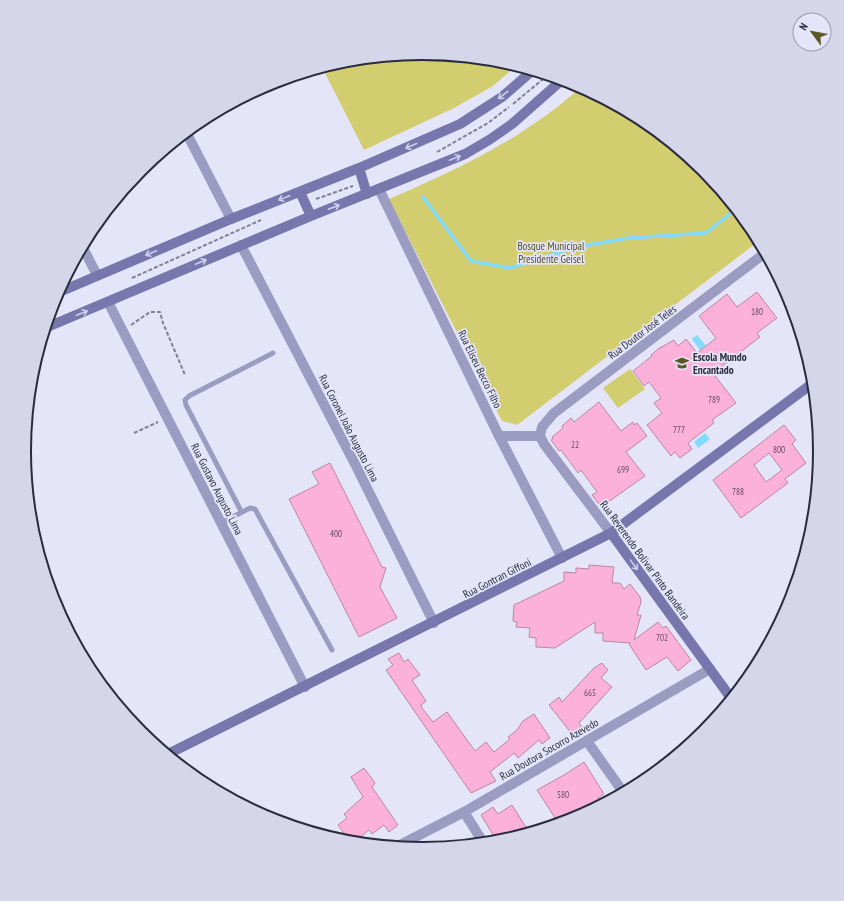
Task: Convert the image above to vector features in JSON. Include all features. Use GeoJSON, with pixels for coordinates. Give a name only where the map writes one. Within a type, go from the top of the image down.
{"type":"FeatureCollection","features":[{"type":"Feature","properties":{"kind":"main road"},"geometry":{"type":"LineString","coordinates":[[66,289],[359,168],[460,124],[502,97],[528,74]]}},
{"type":"Feature","properties":{"kind":"main road"},"geometry":{"type":"LineString","coordinates":[[52,325],[241,245],[465,154],[512,124],[558,84]]}},
{"type":"Feature","properties":{"kind":"main road"},"geometry":{"type":"LineString","coordinates":[[359,168],[367,194]]}},
{"type":"Feature","properties":{"kind":"main road"},"geometry":{"type":"LineString","coordinates":[[300,192],[311,216]]}},
{"type":"Feature","properties":{"kind":"main road","name":"Rua Gontran Giffoni"},"geometry":{"type":"LineString","coordinates":[[173,752],[434,623],[611,533],[808,387]]}},
{"type":"Feature","properties":{"kind":"main road","name":"Rua Reverendo Bolivar Pinto Bandeira"},"geometry":{"type":"LineString","coordinates":[[611,533],[728,694]]}},
{"type":"Feature","properties":{"kind":"street"},"geometry":{"type":"LineString","coordinates":[[188,137],[231,220]]}},
{"type":"Feature","properties":{"kind":"street","name":"Rua Eliseu Becco Filho"},"geometry":{"type":"LineString","coordinates":[[379,189],[499,436],[562,558]]}},
{"type":"Feature","properties":{"kind":"street","name":"Rua Coronel João Augusto Lima"},"geometry":{"type":"LineString","coordinates":[[241,245],[356,466],[434,623]]}},
{"type":"Feature","properties":{"kind":"street"},"geometry":{"type":"LineString","coordinates":[[85,252],[97,275]]}},
{"type":"Feature","properties":{"kind":"street","name":"Rua Doutor José Teles"},"geometry":{"type":"LineString","coordinates":[[540,436],[542,427],[554,413],[761,256]]}},
{"type":"Feature","properties":{"kind":"street","name":"Rua Gustavo Augusto Lima"},"geometry":{"type":"LineString","coordinates":[[108,302],[305,687]]}},
{"type":"Feature","properties":{"kind":"street"},"geometry":{"type":"LineString","coordinates":[[499,436],[540,436]]}},
{"type":"Feature","properties":{"kind":"street","name":"Rua Reverendo Bolivar Pinto Bandeira"},"geometry":{"type":"LineString","coordinates":[[540,436],[544,444],[611,533]]}},
{"type":"Feature","properties":{"kind":"street","name":"Rua Doutora Socorro Azevedo"},"geometry":{"type":"LineString","coordinates":[[407,841],[464,812],[710,669]]}},
{"type":"Feature","properties":{"kind":"street"},"geometry":{"type":"LineString","coordinates":[[587,741],[620,787]]}},
{"type":"Feature","properties":{"kind":"street"},"geometry":{"type":"LineString","coordinates":[[464,812],[480,837]]}},
{"type":"Feature","properties":{"kind":"lane"},"geometry":{"type":"LineString","coordinates":[[241,511],[186,405],[185,400],[189,396],[273,353]]}},
{"type":"Feature","properties":{"kind":"lane"},"geometry":{"type":"LineString","coordinates":[[221,523],[241,511],[252,508],[258,512],[332,650]]}},
{"type":"Feature","properties":{"kind":"path"},"geometry":{"type":"LineString","coordinates":[[122,331],[150,312],[160,312],[162,323],[185,375]]}},
{"type":"Feature","properties":{"kind":"path"},"geometry":{"type":"LineString","coordinates":[[134,433],[168,417]]}},
{"type":"Feature","properties":{"kind":"green space"},"geometry":{"type":"Polygon","coordinates":[[[396,60],[448,60],[511,70],[493,86],[454,108],[364,150],[325,72],[346,67],[396,60]]]}},
{"type":"Feature","properties":{"kind":"green space","name":"Bosque Municipal Presidente Geisel"},"geometry":{"type":"Polygon","coordinates":[[[576,91],[618,112],[660,140],[698,174],[716,193],[732,212],[754,245],[517,425],[502,421],[389,199],[490,151],[537,122],[576,91]]]}},
{"type":"Feature","properties":{"kind":"green space"},"geometry":{"type":"Polygon","coordinates":[[[630,369],[645,389],[618,408],[603,388],[630,369]]]}},
{"type":"Feature","properties":{"kind":"water"},"geometry":{"type":"Polygon","coordinates":[[[697,335],[706,346],[700,350],[692,339],[697,335]]]}},
{"type":"Feature","properties":{"kind":"water"},"geometry":{"type":"Polygon","coordinates":[[[705,433],[710,439],[698,448],[694,442],[705,433]]]}},
{"type":"Feature","properties":{"kind":"building"},"geometry":{"type":"Polygon","coordinates":[[[757,292],[777,318],[757,333],[760,337],[713,373],[736,403],[712,420],[714,423],[688,443],[692,449],[680,458],[675,452],[671,456],[647,425],[662,413],[654,403],[661,398],[649,382],[644,386],[633,371],[652,356],[651,355],[658,349],[674,340],[678,346],[686,339],[697,353],[716,338],[699,316],[727,294],[737,307],[757,292]]]}},
{"type":"Feature","properties":{"kind":"building"},"geometry":{"type":"Polygon","coordinates":[[[599,402],[621,431],[633,422],[634,425],[637,423],[647,436],[626,452],[645,476],[601,507],[592,495],[597,492],[581,470],[578,473],[561,450],[559,451],[551,440],[553,439],[552,437],[563,428],[562,426],[571,418],[574,422],[599,402]]]}},
{"type":"Feature","properties":{"kind":"building"},"geometry":{"type":"Polygon","coordinates":[[[784,425],[796,440],[792,444],[806,463],[785,479],[788,483],[741,518],[713,480],[784,425]],[[769,453],[754,465],[766,482],[782,470],[769,453]]]}},
{"type":"Feature","properties":{"kind":"building"},"geometry":{"type":"Polygon","coordinates":[[[330,463],[382,567],[386,568],[380,587],[397,618],[359,637],[289,499],[319,484],[312,472],[330,463]]]}},
{"type":"Feature","properties":{"kind":"building"},"geometry":{"type":"Polygon","coordinates":[[[589,565],[614,567],[612,583],[620,583],[624,589],[630,584],[640,597],[641,602],[637,615],[641,615],[634,640],[658,622],[663,628],[666,626],[691,660],[678,671],[667,657],[646,670],[629,644],[630,643],[603,641],[603,633],[595,633],[595,622],[555,648],[536,647],[536,638],[529,637],[530,628],[516,627],[517,622],[513,621],[514,605],[564,581],[564,572],[576,573],[576,568],[589,569],[589,565]]]}},
{"type":"Feature","properties":{"kind":"building"},"geometry":{"type":"Polygon","coordinates":[[[399,653],[404,662],[408,659],[420,675],[412,680],[426,701],[421,705],[422,708],[433,722],[447,712],[475,751],[486,742],[494,752],[510,739],[508,737],[517,730],[523,721],[534,714],[550,738],[542,744],[539,740],[518,758],[514,753],[490,772],[496,781],[471,793],[386,670],[393,665],[388,659],[399,653]]]}},
{"type":"Feature","properties":{"kind":"building"},"geometry":{"type":"Polygon","coordinates":[[[602,663],[608,670],[601,678],[612,687],[579,723],[582,728],[572,734],[549,705],[559,697],[562,702],[594,668],[602,663]]]}},
{"type":"Feature","properties":{"kind":"building"},"geometry":{"type":"Polygon","coordinates":[[[584,762],[604,794],[595,801],[555,818],[537,790],[584,762]]]}},
{"type":"Feature","properties":{"kind":"building"},"geometry":{"type":"Polygon","coordinates":[[[364,768],[375,783],[372,787],[398,825],[389,832],[384,825],[372,834],[369,830],[361,836],[344,834],[338,825],[347,818],[344,814],[363,797],[351,777],[364,768]]]}},
{"type":"Feature","properties":{"kind":"building"},"geometry":{"type":"Polygon","coordinates":[[[512,805],[526,827],[493,835],[481,815],[493,807],[498,814],[512,805]]]}},
{"type":"Feature","properties":{"kind":"waterway"},"geometry":{"type":"LineString","coordinates":[[423,197],[471,261],[510,268],[577,247],[629,238],[706,233],[732,212]]}},
{"type":"Feature","properties":{"kind":"place","name":"Escola Mundo Encantado"},"geometry":{"type":"Point","coordinates":[682,363]}}]}
